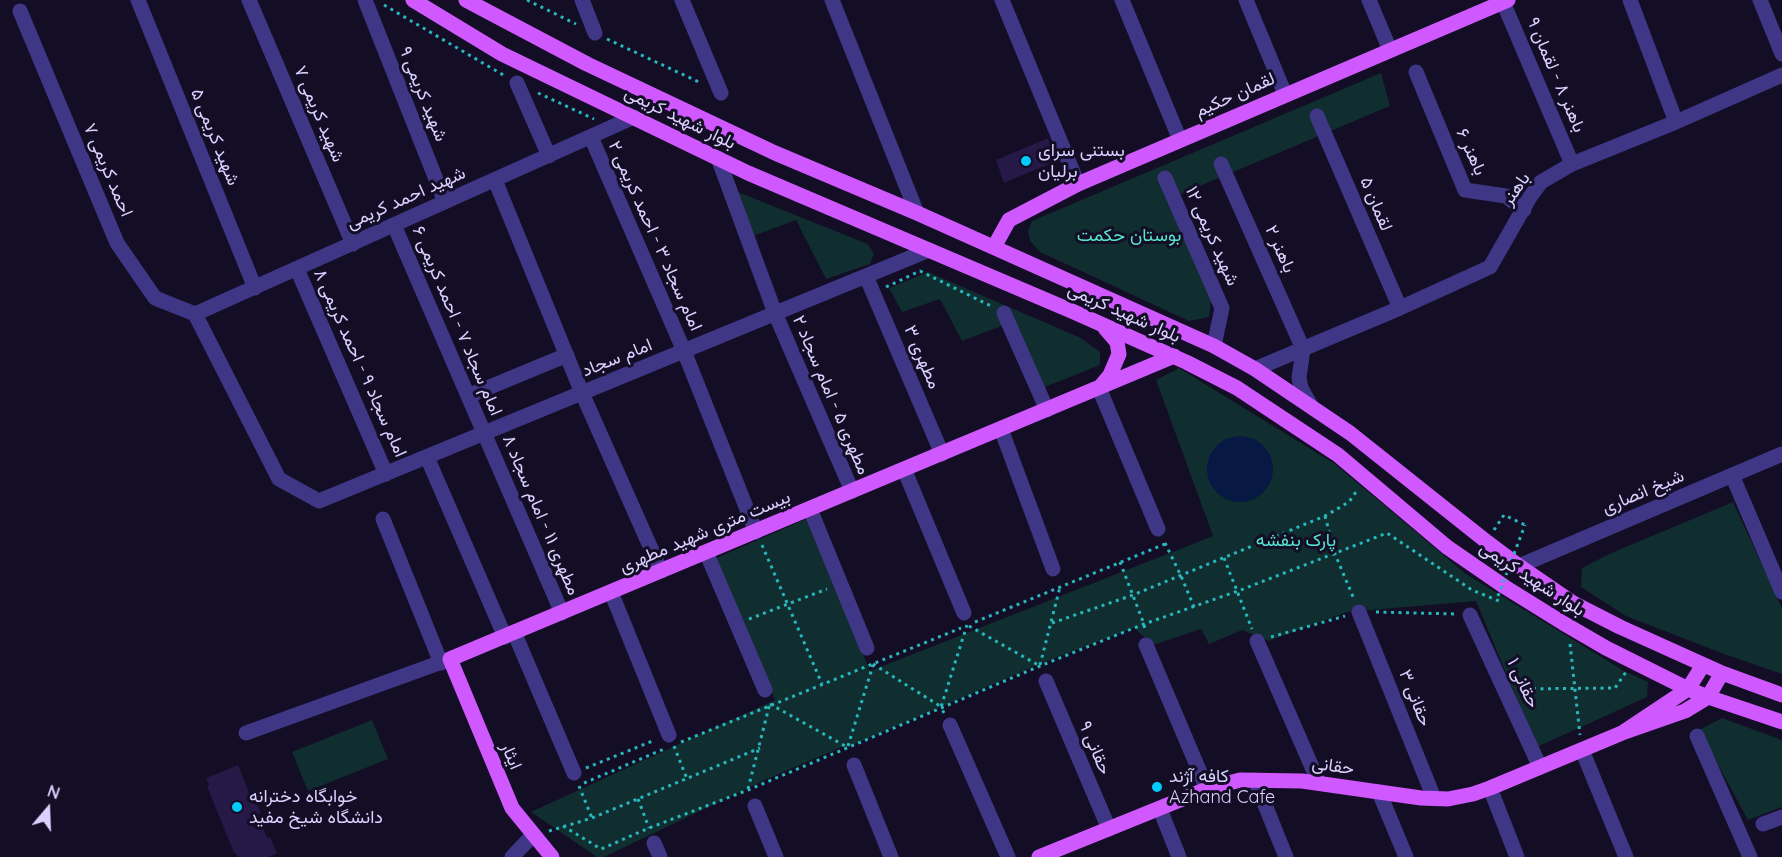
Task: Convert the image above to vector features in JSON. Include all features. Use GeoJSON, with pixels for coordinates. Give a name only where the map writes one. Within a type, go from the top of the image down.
{"type":"FeatureCollection","features":[{"type":"Feature","properties":{"kind":"main road","name":"بلوار شهید کریمی"},"geometry":{"type":"LineString","coordinates":[[413,0],[502,54],[748,173],[1104,325],[1174,356],[1237,388],[1338,455],[1447,547],[1505,587],[1606,648],[1688,689],[1782,722]]}},
{"type":"Feature","properties":{"kind":"main road","name":"بلوار شهید کریمی"},"geometry":{"type":"LineString","coordinates":[[466,0],[587,64],[775,153],[917,213],[1214,346],[1256,369],[1350,433],[1519,566],[1573,603],[1703,665],[1782,695]]}},
{"type":"Feature","properties":{"kind":"main road","name":"لقمان حکیم"},"geometry":{"type":"LineString","coordinates":[[994,247],[1009,220],[1078,184],[1500,2]]}},
{"type":"Feature","properties":{"kind":"main road"},"geometry":{"type":"LineString","coordinates":[[1099,388],[1110,375],[1119,354],[1117,342],[1104,325]]}},
{"type":"Feature","properties":{"kind":"main road","name":"بیست متری شهید مطهری"},"geometry":{"type":"LineString","coordinates":[[445,661],[1174,356]]}},
{"type":"Feature","properties":{"kind":"main road","name":"ایثار"},"geometry":{"type":"LineString","coordinates":[[445,661],[512,808],[548,855]]}},
{"type":"Feature","properties":{"kind":"main road"},"geometry":{"type":"LineString","coordinates":[[1622,733],[1688,689],[1703,665]]}},
{"type":"Feature","properties":{"kind":"main road"},"geometry":{"type":"LineString","coordinates":[[1622,733],[1685,711],[1708,697],[1722,673]]}},
{"type":"Feature","properties":{"kind":"main road","name":"حقانی"},"geometry":{"type":"LineString","coordinates":[[1039,857],[1067,852],[1109,830],[1207,789],[1240,780],[1302,781],[1421,798],[1448,799],[1490,788],[1622,733]]}},
{"type":"Feature","properties":{"kind":"street","name":"شهید کریمی ۵"},"geometry":{"type":"LineString","coordinates":[[138,0],[255,288]]}},
{"type":"Feature","properties":{"kind":"street","name":"شهید کریمی ۷"},"geometry":{"type":"LineString","coordinates":[[249,0],[353,244]]}},
{"type":"Feature","properties":{"kind":"street","name":"شهید کریمی ۹"},"geometry":{"type":"LineString","coordinates":[[365,0],[445,202]]}},
{"type":"Feature","properties":{"kind":"street"},"geometry":{"type":"LineString","coordinates":[[582,0],[595,33]]}},
{"type":"Feature","properties":{"kind":"street"},"geometry":{"type":"LineString","coordinates":[[682,0],[721,93]]}},
{"type":"Feature","properties":{"kind":"street"},"geometry":{"type":"LineString","coordinates":[[832,0],[917,213]]}},
{"type":"Feature","properties":{"kind":"street"},"geometry":{"type":"LineString","coordinates":[[1002,0],[1078,184]]}},
{"type":"Feature","properties":{"kind":"street"},"geometry":{"type":"LineString","coordinates":[[1122,0],[1179,140]]}},
{"type":"Feature","properties":{"kind":"street"},"geometry":{"type":"LineString","coordinates":[[1246,0],[1285,94]]}},
{"type":"Feature","properties":{"kind":"street"},"geometry":{"type":"LineString","coordinates":[[1370,0],[1390,50]]}},
{"type":"Feature","properties":{"kind":"street"},"geometry":{"type":"LineString","coordinates":[[1629,0],[1676,122]]}},
{"type":"Feature","properties":{"kind":"street"},"geometry":{"type":"LineString","coordinates":[[1760,0],[1782,54]]}},
{"type":"Feature","properties":{"kind":"street","name":"باهنر ۸ - لقمان ۹"},"geometry":{"type":"LineString","coordinates":[[1500,2],[1572,164]]}},
{"type":"Feature","properties":{"kind":"street","name":"احمد کریمی ۷"},"geometry":{"type":"LineString","coordinates":[[20,11],[117,243],[155,298],[195,314]]}},
{"type":"Feature","properties":{"kind":"street","name":"باهنر ۶"},"geometry":{"type":"LineString","coordinates":[[1416,72],[1466,190],[1506,196],[1524,210]]}},
{"type":"Feature","properties":{"kind":"street","name":"باهنر"},"geometry":{"type":"LineString","coordinates":[[1256,369],[1490,267],[1541,182],[1572,164],[1676,122],[1782,75]]}},
{"type":"Feature","properties":{"kind":"street"},"geometry":{"type":"LineString","coordinates":[[517,83],[549,156]]}},
{"type":"Feature","properties":{"kind":"street","name":"لقمان ۵"},"geometry":{"type":"LineString","coordinates":[[1317,116],[1400,308]]}},
{"type":"Feature","properties":{"kind":"street","name":"شهید احمد کریمی"},"geometry":{"type":"LineString","coordinates":[[195,314],[634,117]]}},
{"type":"Feature","properties":{"kind":"street","name":"امام سجاد ۳ - احمد کریمی ۲"},"geometry":{"type":"LineString","coordinates":[[591,137],[684,351],[756,531]]}},
{"type":"Feature","properties":{"kind":"street","name":"مطهری ۵ - امام سجاد ۲"},"geometry":{"type":"LineString","coordinates":[[718,158],[775,313],[852,491]]}},
{"type":"Feature","properties":{"kind":"street","name":"باهنر ۲"},"geometry":{"type":"LineString","coordinates":[[1221,164],[1303,349]]}},
{"type":"Feature","properties":{"kind":"street","name":"شهید کریمی ۱۲"},"geometry":{"type":"LineString","coordinates":[[1165,178],[1222,308],[1214,346]]}},
{"type":"Feature","properties":{"kind":"street"},"geometry":{"type":"LineString","coordinates":[[495,180],[582,393],[661,571]]}},
{"type":"Feature","properties":{"kind":"street","name":"امام سجاد ۷ - احمد کریمی ۶"},"geometry":{"type":"LineString","coordinates":[[394,225],[484,433]]}},
{"type":"Feature","properties":{"kind":"street","name":"امام سجاد"},"geometry":{"type":"LineString","coordinates":[[195,314],[279,478],[319,501],[929,250]]}},
{"type":"Feature","properties":{"kind":"street","name":"امام سجاد ۹ - احمد کریمی ۸"},"geometry":{"type":"LineString","coordinates":[[297,269],[386,474]]}},
{"type":"Feature","properties":{"kind":"street","name":"مطهری ۳"},"geometry":{"type":"LineString","coordinates":[[866,276],[942,454]]}},
{"type":"Feature","properties":{"kind":"street"},"geometry":{"type":"LineString","coordinates":[[1004,313],[1047,410]]}},
{"type":"Feature","properties":{"kind":"street"},"geometry":{"type":"LineString","coordinates":[[1303,349],[1299,378],[1301,388],[1311,406]]}},
{"type":"Feature","properties":{"kind":"street"},"geometry":{"type":"LineString","coordinates":[[468,396],[567,355]]}},
{"type":"Feature","properties":{"kind":"street"},"geometry":{"type":"LineString","coordinates":[[1099,388],[1158,529]]}},
{"type":"Feature","properties":{"kind":"street"},"geometry":{"type":"LineString","coordinates":[[1001,429],[1053,569]]}},
{"type":"Feature","properties":{"kind":"street","name":"مطهری ۱۱ - امام سجاد ۸"},"geometry":{"type":"LineString","coordinates":[[484,433],[562,613]]}},
{"type":"Feature","properties":{"kind":"street","name":"شیخ انصاری"},"geometry":{"type":"LineString","coordinates":[[1519,566],[1782,454]]}},
{"type":"Feature","properties":{"kind":"street"},"geometry":{"type":"LineString","coordinates":[[427,457],[577,779]]}},
{"type":"Feature","properties":{"kind":"street"},"geometry":{"type":"LineString","coordinates":[[904,470],[966,619]]}},
{"type":"Feature","properties":{"kind":"street"},"geometry":{"type":"LineString","coordinates":[[1732,475],[1782,592]]}},
{"type":"Feature","properties":{"kind":"street"},"geometry":{"type":"LineString","coordinates":[[810,509],[867,648]]}},
{"type":"Feature","properties":{"kind":"street"},"geometry":{"type":"LineString","coordinates":[[383,519],[445,661]]}},
{"type":"Feature","properties":{"kind":"street"},"geometry":{"type":"LineString","coordinates":[[706,552],[768,697]]}},
{"type":"Feature","properties":{"kind":"street"},"geometry":{"type":"LineString","coordinates":[[611,592],[671,740]]}},
{"type":"Feature","properties":{"kind":"street","name":"حقانی ۳"},"geometry":{"type":"LineString","coordinates":[[1359,612],[1434,798]]}},
{"type":"Feature","properties":{"kind":"street","name":"حقانی ۱"},"geometry":{"type":"LineString","coordinates":[[1470,615],[1540,767]]}},
{"type":"Feature","properties":{"kind":"street"},"geometry":{"type":"LineString","coordinates":[[1257,641],[1319,783]]}},
{"type":"Feature","properties":{"kind":"street"},"geometry":{"type":"LineString","coordinates":[[1146,645],[1207,789]]}},
{"type":"Feature","properties":{"kind":"street","name":"بیست متری شهید مطهری"},"geometry":{"type":"LineString","coordinates":[[246,733],[445,661]]}},
{"type":"Feature","properties":{"kind":"street","name":"حقانی ۹"},"geometry":{"type":"LineString","coordinates":[[1046,681],[1109,830]]}},
{"type":"Feature","properties":{"kind":"street"},"geometry":{"type":"LineString","coordinates":[[950,725],[1008,857]]}},
{"type":"Feature","properties":{"kind":"street"},"geometry":{"type":"LineString","coordinates":[[1696,736],[1750,857]]}},
{"type":"Feature","properties":{"kind":"street"},"geometry":{"type":"LineString","coordinates":[[1582,750],[1626,857]]}},
{"type":"Feature","properties":{"kind":"street"},"geometry":{"type":"LineString","coordinates":[[854,765],[891,857]]}},
{"type":"Feature","properties":{"kind":"street"},"geometry":{"type":"LineString","coordinates":[[1255,780],[1286,857]]}},
{"type":"Feature","properties":{"kind":"street"},"geometry":{"type":"LineString","coordinates":[[1490,788],[1517,857]]}},
{"type":"Feature","properties":{"kind":"street"},"geometry":{"type":"LineString","coordinates":[[1379,792],[1406,857]]}},
{"type":"Feature","properties":{"kind":"street"},"geometry":{"type":"LineString","coordinates":[[754,806],[776,857]]}},
{"type":"Feature","properties":{"kind":"street"},"geometry":{"type":"LineString","coordinates":[[1160,809],[1179,857]]}},
{"type":"Feature","properties":{"kind":"street"},"geometry":{"type":"LineString","coordinates":[[1763,824],[1782,817]]}},
{"type":"Feature","properties":{"kind":"street"},"geometry":{"type":"LineString","coordinates":[[512,857],[533,835]]}},
{"type":"Feature","properties":{"kind":"path"},"geometry":{"type":"LineString","coordinates":[[527,0],[721,93]]}},
{"type":"Feature","properties":{"kind":"path"},"geometry":{"type":"LineString","coordinates":[[874,293],[920,271],[1004,313]]}},
{"type":"Feature","properties":{"kind":"path"},"geometry":{"type":"LineString","coordinates":[[1052,623],[1133,595],[1325,516],[1349,502],[1366,478]]}},
{"type":"Feature","properties":{"kind":"path"},"geometry":{"type":"LineString","coordinates":[[1498,596],[1525,525],[1504,515]]}},
{"type":"Feature","properties":{"kind":"path"},"geometry":{"type":"LineString","coordinates":[[1325,516],[1335,554],[1359,612]]}},
{"type":"Feature","properties":{"kind":"path"},"geometry":{"type":"LineString","coordinates":[[756,531],[822,684]]}},
{"type":"Feature","properties":{"kind":"path"},"geometry":{"type":"LineString","coordinates":[[577,779],[768,697],[822,684],[873,664],[966,619],[1061,587],[1165,544],[1194,607]]}},
{"type":"Feature","properties":{"kind":"path"},"geometry":{"type":"LineString","coordinates":[[1224,558],[1257,641],[1359,612],[1470,615]]}},
{"type":"Feature","properties":{"kind":"path"},"geometry":{"type":"LineString","coordinates":[[1120,562],[1144,624],[1146,645]]}},
{"type":"Feature","properties":{"kind":"path"},"geometry":{"type":"LineString","coordinates":[[966,619],[1040,666],[1061,587],[1053,569]]}},
{"type":"Feature","properties":{"kind":"path"},"geometry":{"type":"LineString","coordinates":[[736,624],[840,583]]}},
{"type":"Feature","properties":{"kind":"path"},"geometry":{"type":"LineString","coordinates":[[941,707],[966,619]]}},
{"type":"Feature","properties":{"kind":"path"},"geometry":{"type":"LineString","coordinates":[[1570,639],[1582,750]]}},
{"type":"Feature","properties":{"kind":"path"},"geometry":{"type":"LineString","coordinates":[[867,648],[873,664],[941,707],[950,725]]}},
{"type":"Feature","properties":{"kind":"path"},"geometry":{"type":"LineString","coordinates":[[854,765],[848,747],[873,664]]}},
{"type":"Feature","properties":{"kind":"path"},"geometry":{"type":"LineString","coordinates":[[1504,689],[1615,688]]}},
{"type":"Feature","properties":{"kind":"path"},"geometry":{"type":"LineString","coordinates":[[768,697],[848,747]]}},
{"type":"Feature","properties":{"kind":"path"},"geometry":{"type":"LineString","coordinates":[[754,806],[748,789],[760,748],[768,697]]}},
{"type":"Feature","properties":{"kind":"path"},"geometry":{"type":"LineString","coordinates":[[577,779],[671,740]]}},
{"type":"Feature","properties":{"kind":"path"},"geometry":{"type":"LineString","coordinates":[[671,740],[687,779]]}},
{"type":"Feature","properties":{"kind":"path"},"geometry":{"type":"LineString","coordinates":[[533,835],[592,818],[760,748]]}},
{"type":"Feature","properties":{"kind":"path"},"geometry":{"type":"LineString","coordinates":[[577,779],[592,818]]}},
{"type":"Feature","properties":{"kind":"path"},"geometry":{"type":"LineString","coordinates":[[638,799],[657,850]]}},
{"type":"Feature","properties":{"kind":"green space","name":"بوستان حکمت"},"geometry":{"type":"Polygon","coordinates":[[[1381,73],[1390,106],[1169,199],[1211,300],[1209,317],[1189,321],[1040,252],[1030,241],[1028,231],[1032,221],[1381,73]]]}},
{"type":"Feature","properties":{"kind":"green space"},"geometry":{"type":"Polygon","coordinates":[[[738,192],[868,244],[874,254],[870,264],[826,279],[796,220],[753,236],[738,192]]]}},
{"type":"Feature","properties":{"kind":"green space"},"geometry":{"type":"Polygon","coordinates":[[[928,272],[1081,338],[1100,352],[1100,365],[1035,391],[1004,325],[962,341],[940,299],[902,312],[889,288],[928,272]]]}},
{"type":"Feature","properties":{"kind":"green space","name":"پارک بنفشه"},"geometry":{"type":"Polygon","coordinates":[[[1179,368],[1335,464],[1466,574],[1624,671],[1648,682],[1647,697],[1537,747],[1476,601],[1347,612],[1269,641],[1242,630],[1209,644],[1201,629],[1153,645],[1134,628],[1042,663],[848,747],[842,747],[767,779],[604,857],[597,857],[531,812],[775,700],[714,559],[806,519],[870,671],[1213,536],[1156,380],[1179,368]]]}},
{"type":"Feature","properties":{"kind":"green space"},"geometry":{"type":"Polygon","coordinates":[[[1733,502],[1782,608],[1782,674],[1626,616],[1581,587],[1582,568],[1609,554],[1733,502]]]}},
{"type":"Feature","properties":{"kind":"green space"},"geometry":{"type":"Polygon","coordinates":[[[1722,718],[1782,740],[1782,807],[1748,820],[1699,730],[1722,718]]]}},
{"type":"Feature","properties":{"kind":"green space"},"geometry":{"type":"Polygon","coordinates":[[[372,720],[388,759],[308,791],[292,752],[372,720]]]}},
{"type":"Feature","properties":{"kind":"water"},"geometry":{"type":"Polygon","coordinates":[[[1240,436],[1252,439],[1263,446],[1270,457],[1273,469],[1270,481],[1263,492],[1252,499],[1240,502],[1228,499],[1217,492],[1210,481],[1207,469],[1210,457],[1217,446],[1228,439],[1240,436]]]}},
{"type":"Feature","properties":{"kind":"building","name":"بستنی سرای برلیان"},"geometry":{"type":"Polygon","coordinates":[[[1048,138],[1056,161],[1004,183],[996,160],[1048,138]]]}},
{"type":"Feature","properties":{"kind":"building","name":"خوابگاه دخترانه دانشگاه شیخ مفید"},"geometry":{"type":"Polygon","coordinates":[[[238,765],[251,798],[254,797],[261,813],[258,814],[267,838],[270,837],[277,853],[268,857],[238,857],[234,853],[207,786],[209,785],[206,778],[238,765]]]}},
{"type":"Feature","properties":{"kind":"place","name":"بستنی سرای برلیان"},"geometry":{"type":"Point","coordinates":[1026,161]}},
{"type":"Feature","properties":{"kind":"place","name":"کافه آژند Azhand Cafe"},"geometry":{"type":"Point","coordinates":[1157,787]}},
{"type":"Feature","properties":{"kind":"place","name":"خوابگاه دخترانه دانشگاه شیخ مفید"},"geometry":{"type":"Point","coordinates":[237,807]}}]}
